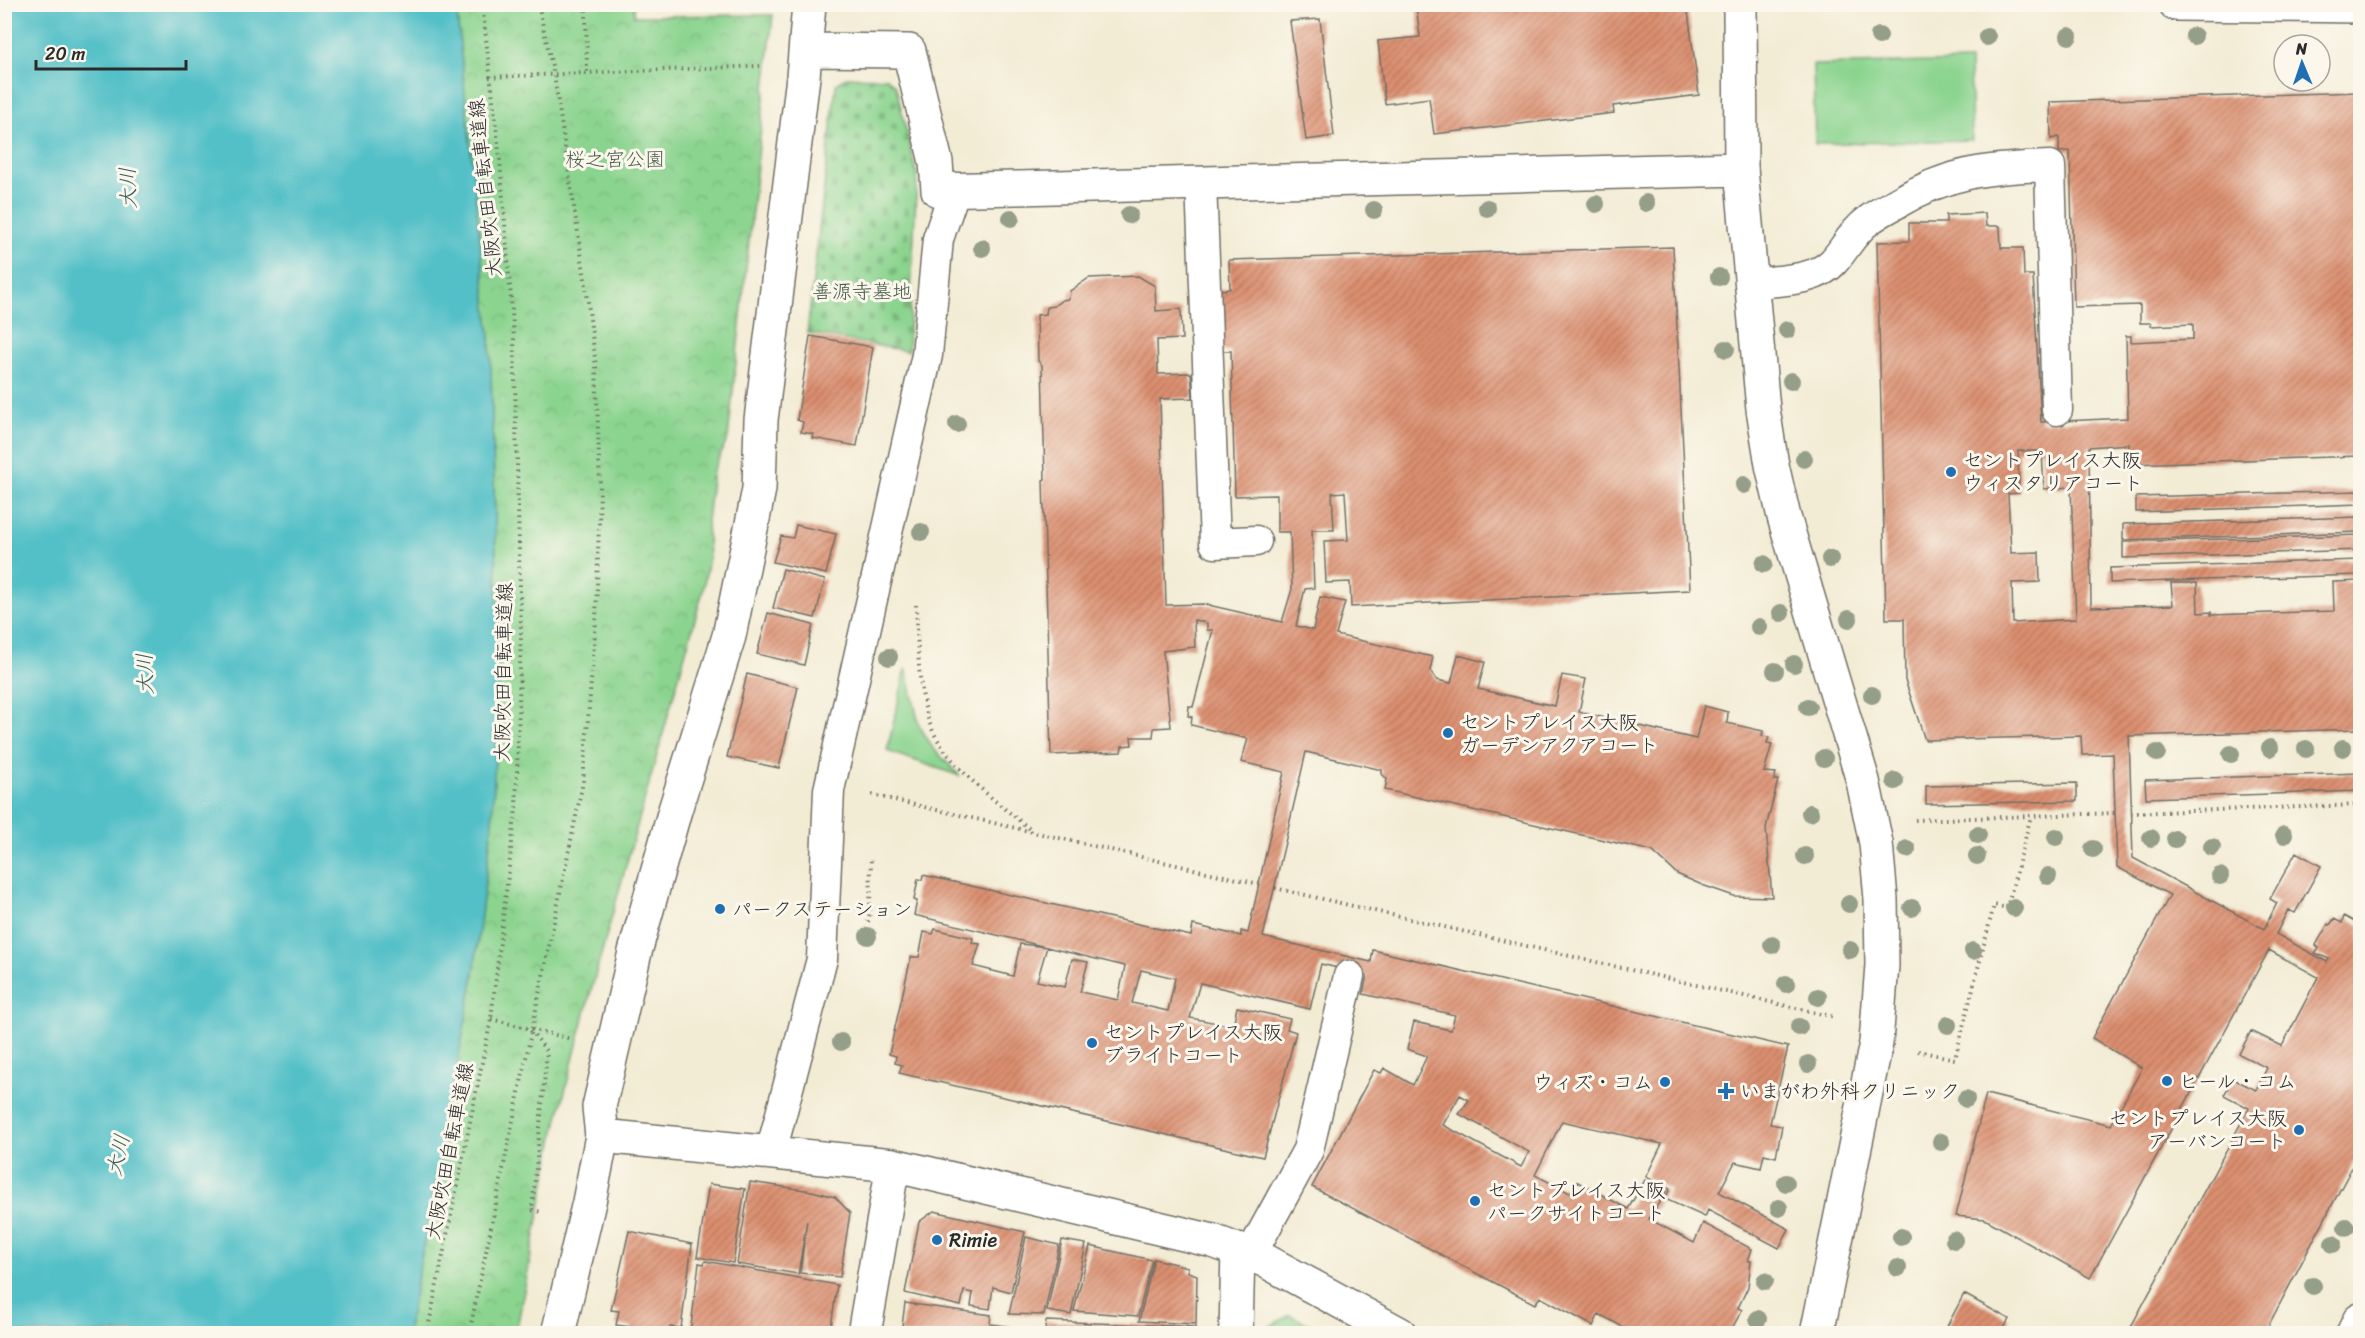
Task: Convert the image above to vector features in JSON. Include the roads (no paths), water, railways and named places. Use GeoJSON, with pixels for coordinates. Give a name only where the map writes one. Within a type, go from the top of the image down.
{"type":"FeatureCollection","features":[{"type":"Feature","properties":{"kind":"street"},"geometry":{"type":"LineString","coordinates":[[558,1334],[602,1136],[599,1107],[635,952],[675,810],[729,636],[756,504],[761,420],[806,50],[809,4]]}},
{"type":"Feature","properties":{"kind":"street"},"geometry":{"type":"LineString","coordinates":[[1740,4],[1741,168],[1763,409],[1772,465],[1784,517],[1863,781],[1876,843],[1881,899],[1882,965],[1876,1043],[1817,1334]]}},
{"type":"Feature","properties":{"kind":"street"},"geometry":{"type":"LineString","coordinates":[[2176,4],[2361,6]]}},
{"type":"Feature","properties":{"kind":"street"},"geometry":{"type":"LineString","coordinates":[[806,50],[909,51],[936,162],[938,190],[1741,168]]}},
{"type":"Feature","properties":{"kind":"street"},"geometry":{"type":"LineString","coordinates":[[602,1136],[893,1165],[1213,1241],[1244,1252],[1400,1334]]}},
{"type":"Feature","properties":{"kind":"street"},"geometry":{"type":"LineString","coordinates":[[864,1334],[893,1165]]}},
{"type":"Feature","properties":{"kind":"street"},"geometry":{"type":"LineString","coordinates":[[1236,1334],[1244,1252]]}},
{"type":"Feature","properties":{"kind":"street"},"geometry":{"type":"LineString","coordinates":[[2353,1334],[2361,1319]]}},
{"type":"Feature","properties":{"kind":"lane"},"geometry":{"type":"LineString","coordinates":[[1751,284],[1816,273],[1832,263],[1853,234],[1869,220],[1923,187],[1964,173],[1997,168],[2050,166],[2057,410]]}},
{"type":"Feature","properties":{"kind":"lane"},"geometry":{"type":"LineString","coordinates":[[1201,183],[1215,543],[1256,542]]}},
{"type":"Feature","properties":{"kind":"lane"},"geometry":{"type":"LineString","coordinates":[[771,1152],[822,959],[830,790],[927,355],[938,239],[955,189]]}},
{"type":"Feature","properties":{"kind":"lane"},"geometry":{"type":"LineString","coordinates":[[1244,1252],[1308,1150],[1349,976]]}},
{"type":"Feature","properties":{"kind":"water","name":"大川"},"geometry":{"type":"Polygon","coordinates":[[[5,4],[456,5],[490,339],[499,665],[492,825],[473,980],[407,1333],[5,1333],[5,4]]]}},
{"type":"Feature","properties":{"kind":"place","name":"セントプレイス大阪 ウィスタリアコート"},"geometry":{"type":"Point","coordinates":[1951,472]}},
{"type":"Feature","properties":{"kind":"place","name":"セントプレイス大阪 ガーデンアクアコート"},"geometry":{"type":"Point","coordinates":[1448,733]}},
{"type":"Feature","properties":{"kind":"place","name":"パークステーション"},"geometry":{"type":"Point","coordinates":[720,909]}},
{"type":"Feature","properties":{"kind":"place","name":"セントプレイス大阪 ブライトコート"},"geometry":{"type":"Point","coordinates":[1092,1043]}},
{"type":"Feature","properties":{"kind":"place","name":"ヒール・コム"},"geometry":{"type":"Point","coordinates":[2167,1081]}},
{"type":"Feature","properties":{"kind":"place","name":"ウィズ・コム"},"geometry":{"type":"Point","coordinates":[1665,1082]}},
{"type":"Feature","properties":{"kind":"place","name":"いまがわ外科クリニック"},"geometry":{"type":"Point","coordinates":[1726,1091]}},
{"type":"Feature","properties":{"kind":"place","name":"セントプレイス大阪 アーバンコート"},"geometry":{"type":"Point","coordinates":[2299,1130]}},
{"type":"Feature","properties":{"kind":"place","name":"セントプレイス大阪 パークサイトコート"},"geometry":{"type":"Point","coordinates":[1475,1201]}},
{"type":"Feature","properties":{"kind":"place","name":"Rimie"},"geometry":{"type":"Point","coordinates":[937,1240]}},
{"type":"Feature","properties":{"kind":"park label","name":"桜之宮公園"},"geometry":{"type":"Point","coordinates":[615,159]}},
{"type":"Feature","properties":{"kind":"park label","name":"善源寺墓地"},"geometry":{"type":"Point","coordinates":[862,291]}}]}
